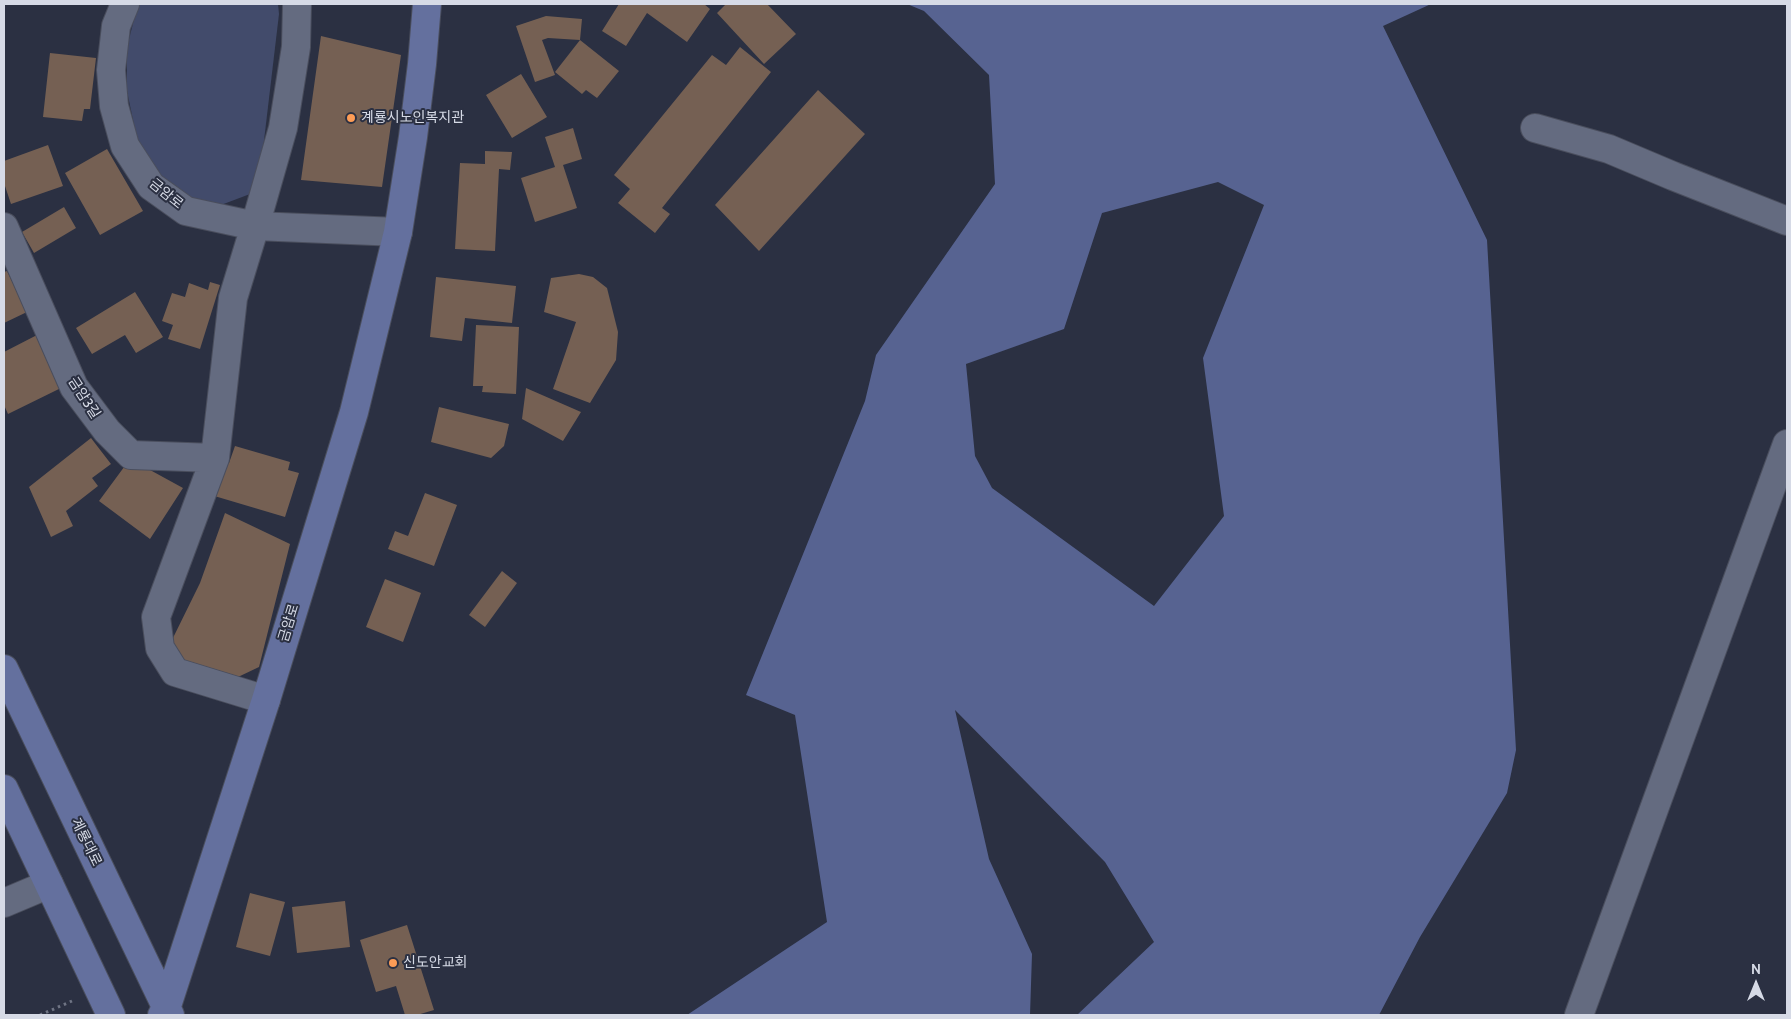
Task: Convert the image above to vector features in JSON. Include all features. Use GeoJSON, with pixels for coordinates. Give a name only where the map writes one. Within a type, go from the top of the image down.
{"type":"FeatureCollection","features":[{"type":"Feature","properties":{"kind":"street","name":"금암로"},"geometry":{"type":"LineString","coordinates":[[125,4],[116,26],[111,70],[114,106],[125,146],[151,186],[186,211],[255,226],[398,232]]}},
{"type":"Feature","properties":{"kind":"street"},"geometry":{"type":"LineString","coordinates":[[266,700],[175,672],[160,648],[156,617],[215,458],[233,298],[283,128],[296,47],[297,4]]}},
{"type":"Feature","properties":{"kind":"street","name":"금암로"},"geometry":{"type":"LineString","coordinates":[[166,1013],[266,700],[354,412],[398,232],[414,137],[427,4]]}},
{"type":"Feature","properties":{"kind":"street"},"geometry":{"type":"LineString","coordinates":[[1534,128],[1609,149],[1787,221]]}},
{"type":"Feature","properties":{"kind":"street","name":"금암3길"},"geometry":{"type":"LineString","coordinates":[[4,227],[74,386],[107,431],[131,455],[215,458]]}},
{"type":"Feature","properties":{"kind":"street"},"geometry":{"type":"LineString","coordinates":[[1579,1015],[1787,444]]}},
{"type":"Feature","properties":{"kind":"street","name":"계룡대로"},"geometry":{"type":"LineString","coordinates":[[4,669],[166,1013]]}},
{"type":"Feature","properties":{"kind":"street"},"geometry":{"type":"LineString","coordinates":[[4,790],[111,1015]]}},
{"type":"Feature","properties":{"kind":"street"},"geometry":{"type":"LineString","coordinates":[[4,903],[50,884]]}},
{"type":"Feature","properties":{"kind":"shaded area"},"geometry":{"type":"Polygon","coordinates":[[[138,4],[278,4],[279,14],[258,191],[213,208],[198,204],[153,172],[137,139],[127,91],[127,47],[138,4]]]}},
{"type":"Feature","properties":{"kind":"shaded area"},"geometry":{"type":"Polygon","coordinates":[[[907,4],[1431,4],[1383,26],[1487,240],[1516,750],[1507,793],[1420,937],[1379,1015],[1077,1015],[1154,942],[1105,862],[955,710],[989,859],[1032,954],[1030,1015],[687,1015],[827,922],[795,715],[746,695],[865,401],[876,355],[995,184],[989,75],[924,11],[907,4]],[[1218,182],[1102,213],[1064,329],[966,364],[975,456],[992,488],[1154,606],[1224,516],[1203,358],[1264,205],[1218,182]]]}},
{"type":"Feature","properties":{"kind":"building"},"geometry":{"type":"Polygon","coordinates":[[[619,4],[704,4],[710,9],[687,42],[647,13],[626,46],[602,31],[619,4]]]}},
{"type":"Feature","properties":{"kind":"building"},"geometry":{"type":"Polygon","coordinates":[[[726,4],[767,4],[796,34],[764,64],[717,13],[726,4]]]}},
{"type":"Feature","properties":{"kind":"building"},"geometry":{"type":"Polygon","coordinates":[[[546,16],[582,19],[580,40],[548,38],[542,40],[555,75],[535,82],[516,26],[546,16]]]}},
{"type":"Feature","properties":{"kind":"building","name":"계룡시노인복지관"},"geometry":{"type":"Polygon","coordinates":[[[321,36],[401,55],[382,187],[301,180],[321,36]]]}},
{"type":"Feature","properties":{"kind":"building"},"geometry":{"type":"Polygon","coordinates":[[[580,40],[619,71],[597,98],[586,90],[582,94],[555,72],[580,40]]]}},
{"type":"Feature","properties":{"kind":"building"},"geometry":{"type":"Polygon","coordinates":[[[740,47],[771,72],[662,208],[670,214],[655,233],[618,203],[630,189],[614,175],[712,55],[726,65],[740,47]]]}},
{"type":"Feature","properties":{"kind":"building"},"geometry":{"type":"Polygon","coordinates":[[[50,53],[96,58],[90,109],[84,109],[82,121],[43,117],[50,53]]]}},
{"type":"Feature","properties":{"kind":"building"},"geometry":{"type":"Polygon","coordinates":[[[521,74],[547,117],[512,138],[486,95],[521,74]]]}},
{"type":"Feature","properties":{"kind":"building"},"geometry":{"type":"Polygon","coordinates":[[[818,90],[865,134],[759,251],[715,205],[818,90]]]}},
{"type":"Feature","properties":{"kind":"building"},"geometry":{"type":"Polygon","coordinates":[[[573,128],[582,159],[563,165],[577,208],[535,222],[521,178],[555,167],[545,137],[573,128]]]}},
{"type":"Feature","properties":{"kind":"building"},"geometry":{"type":"Polygon","coordinates":[[[48,145],[63,186],[11,204],[4,183],[4,161],[48,145]]]}},
{"type":"Feature","properties":{"kind":"building"},"geometry":{"type":"Polygon","coordinates":[[[107,149],[143,211],[100,235],[65,173],[107,149]]]}},
{"type":"Feature","properties":{"kind":"building"},"geometry":{"type":"Polygon","coordinates":[[[485,151],[512,152],[510,170],[499,169],[495,251],[455,249],[460,163],[485,164],[485,151]]]}},
{"type":"Feature","properties":{"kind":"building"},"geometry":{"type":"Polygon","coordinates":[[[64,207],[76,228],[34,253],[22,232],[64,207]]]}},
{"type":"Feature","properties":{"kind":"building"},"geometry":{"type":"Polygon","coordinates":[[[7,271],[27,312],[4,323],[4,272],[7,271]]]}},
{"type":"Feature","properties":{"kind":"building"},"geometry":{"type":"Polygon","coordinates":[[[579,274],[593,277],[607,288],[618,332],[616,360],[590,403],[553,389],[576,322],[544,312],[551,278],[579,274]]]}},
{"type":"Feature","properties":{"kind":"building"},"geometry":{"type":"Polygon","coordinates":[[[436,277],[516,286],[512,323],[465,318],[462,341],[430,337],[436,277]]]}},
{"type":"Feature","properties":{"kind":"building"},"geometry":{"type":"Polygon","coordinates":[[[210,282],[220,285],[200,349],[168,339],[173,325],[162,321],[172,293],[185,297],[189,283],[208,290],[210,282]]]}},
{"type":"Feature","properties":{"kind":"building"},"geometry":{"type":"Polygon","coordinates":[[[135,292],[163,337],[136,353],[125,335],[92,354],[76,328],[135,292]]]}},
{"type":"Feature","properties":{"kind":"building"},"geometry":{"type":"Polygon","coordinates":[[[476,325],[519,327],[516,394],[482,392],[483,386],[473,386],[476,325]]]}},
{"type":"Feature","properties":{"kind":"building"},"geometry":{"type":"Polygon","coordinates":[[[37,335],[63,387],[8,414],[4,405],[4,352],[37,335]]]}},
{"type":"Feature","properties":{"kind":"building"},"geometry":{"type":"Polygon","coordinates":[[[526,388],[581,412],[563,441],[522,419],[526,388]]]}},
{"type":"Feature","properties":{"kind":"building"},"geometry":{"type":"Polygon","coordinates":[[[439,407],[509,424],[504,446],[491,458],[431,442],[439,407]]]}},
{"type":"Feature","properties":{"kind":"building"},"geometry":{"type":"Polygon","coordinates":[[[91,438],[111,464],[92,478],[98,486],[66,511],[73,526],[51,537],[29,487],[91,438]]]}},
{"type":"Feature","properties":{"kind":"building"},"geometry":{"type":"Polygon","coordinates":[[[235,446],[290,462],[288,470],[299,473],[285,517],[211,495],[221,460],[229,463],[235,446]]]}},
{"type":"Feature","properties":{"kind":"building"},"geometry":{"type":"Polygon","coordinates":[[[130,459],[183,488],[150,539],[99,501],[130,459]]]}},
{"type":"Feature","properties":{"kind":"building"},"geometry":{"type":"Polygon","coordinates":[[[425,493],[457,505],[434,566],[388,549],[395,531],[408,536],[425,493]]]}},
{"type":"Feature","properties":{"kind":"building"},"geometry":{"type":"Polygon","coordinates":[[[225,513],[290,544],[259,667],[238,677],[180,665],[170,644],[200,583],[225,513]]]}},
{"type":"Feature","properties":{"kind":"building"},"geometry":{"type":"Polygon","coordinates":[[[502,571],[517,583],[485,627],[469,615],[502,571]]]}},
{"type":"Feature","properties":{"kind":"building"},"geometry":{"type":"Polygon","coordinates":[[[385,579],[421,593],[403,642],[366,627],[385,579]]]}},
{"type":"Feature","properties":{"kind":"building"},"geometry":{"type":"Polygon","coordinates":[[[250,893],[285,902],[270,956],[236,947],[250,893]]]}},
{"type":"Feature","properties":{"kind":"building"},"geometry":{"type":"Polygon","coordinates":[[[345,901],[350,947],[297,953],[292,907],[345,901]]]}},
{"type":"Feature","properties":{"kind":"building","name":"신도안교회"},"geometry":{"type":"Polygon","coordinates":[[[407,925],[434,1010],[417,1015],[405,1015],[396,986],[376,992],[360,940],[407,925]]]}},
{"type":"Feature","properties":{"kind":"place","name":"계룡시노인복지관"},"geometry":{"type":"Point","coordinates":[351,118]}},
{"type":"Feature","properties":{"kind":"place","name":"신도안교회"},"geometry":{"type":"Point","coordinates":[393,963]}}]}
